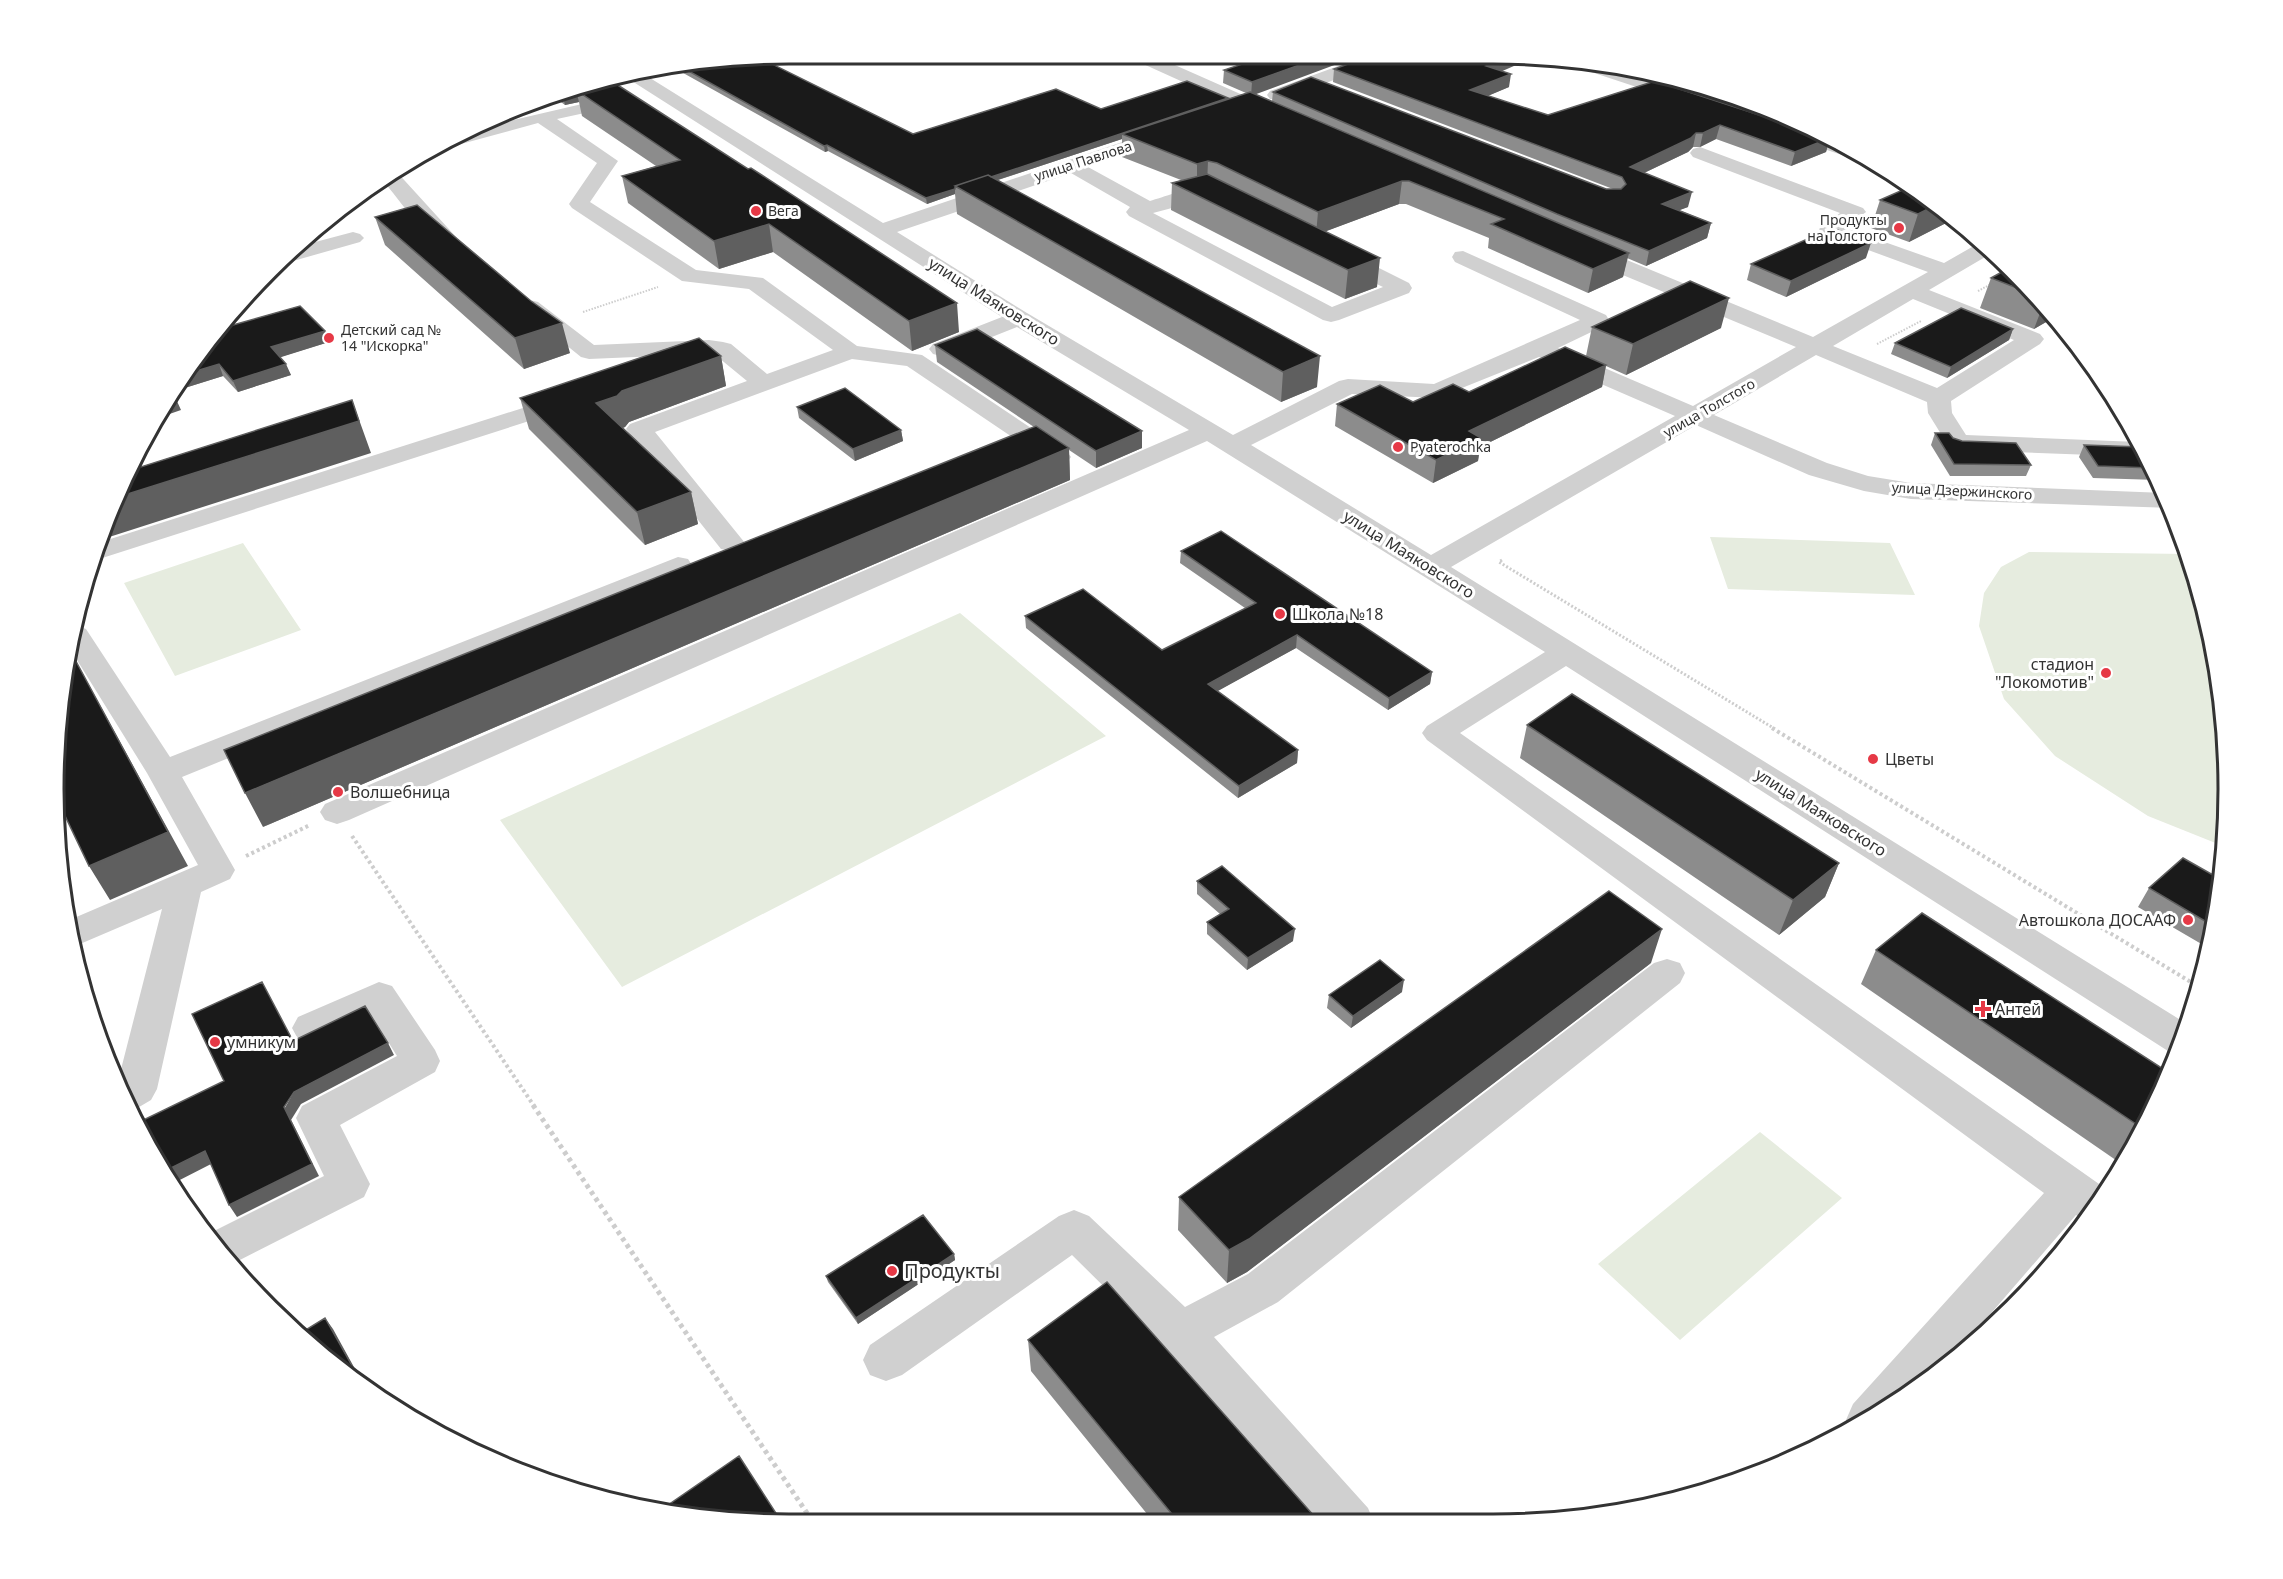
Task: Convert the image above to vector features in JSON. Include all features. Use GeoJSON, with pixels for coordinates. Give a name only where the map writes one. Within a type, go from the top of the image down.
{"type":"FeatureCollection","features":[{"type":"Feature","properties":{"kind":"street"},"geometry":{"type":"LineString","coordinates":[[1158,64],[1287,122]]}},
{"type":"Feature","properties":{"kind":"street"},"geometry":{"type":"LineString","coordinates":[[1226,113],[1360,64]]}},
{"type":"Feature","properties":{"kind":"street"},"geometry":{"type":"LineString","coordinates":[[1621,76],[1702,103]]}},
{"type":"Feature","properties":{"kind":"street","name":"улица Маяковского"},"geometry":{"type":"LineString","coordinates":[[640,80],[1019,318],[1431,567],[2175,1036]]}},
{"type":"Feature","properties":{"kind":"street"},"geometry":{"type":"LineString","coordinates":[[1310,82],[1332,91]]}},
{"type":"Feature","properties":{"kind":"street"},"geometry":{"type":"LineString","coordinates":[[486,132],[658,91]]}},
{"type":"Feature","properties":{"kind":"street"},"geometry":{"type":"LineString","coordinates":[[533,112],[608,161],[579,204],[690,276],[755,283],[850,352]]}},
{"type":"Feature","properties":{"kind":"street"},"geometry":{"type":"LineString","coordinates":[[1770,125],[1793,130]]}},
{"type":"Feature","properties":{"kind":"street","name":"улица Павлова"},"geometry":{"type":"LineString","coordinates":[[881,231],[1182,128]]}},
{"type":"Feature","properties":{"kind":"street"},"geometry":{"type":"LineString","coordinates":[[1700,153],[1856,212],[1828,229],[1945,271]]}},
{"type":"Feature","properties":{"kind":"street"},"geometry":{"type":"LineString","coordinates":[[1071,165],[1147,208]]}},
{"type":"Feature","properties":{"kind":"street"},"geometry":{"type":"LineString","coordinates":[[395,182],[435,229],[461,251]]}},
{"type":"Feature","properties":{"kind":"street"},"geometry":{"type":"LineString","coordinates":[[999,189],[1030,206]]}},
{"type":"Feature","properties":{"kind":"street"},"geometry":{"type":"LineString","coordinates":[[1229,203],[1208,192],[1136,212],[1331,315],[1401,288],[1326,250]]}},
{"type":"Feature","properties":{"kind":"street"},"geometry":{"type":"LineString","coordinates":[[302,252],[353,238]]}},
{"type":"Feature","properties":{"kind":"street"},"geometry":{"type":"LineString","coordinates":[[1569,244],[1939,398]]}},
{"type":"Feature","properties":{"kind":"street","name":"улица Толстого"},"geometry":{"type":"LineString","coordinates":[[1431,567],[1980,252]]}},
{"type":"Feature","properties":{"kind":"street"},"geometry":{"type":"LineString","coordinates":[[337,812],[1094,481],[1221,438],[1348,386],[1437,390],[1539,348],[1598,320],[1463,257]]}},
{"type":"Feature","properties":{"kind":"street"},"geometry":{"type":"LineString","coordinates":[[1912,291],[2032,339],[1939,398]]}},
{"type":"Feature","properties":{"kind":"street"},"geometry":{"type":"LineString","coordinates":[[514,294],[549,324],[589,352],[709,347],[723,349],[738,359],[764,384]]}},
{"type":"Feature","properties":{"kind":"street"},"geometry":{"type":"LineString","coordinates":[[914,360],[1019,318]]}},
{"type":"Feature","properties":{"kind":"street","name":"улица Дзержинского"},"geometry":{"type":"LineString","coordinates":[[1539,348],[1818,469],[1864,483],[1911,491],[2158,501]]}},
{"type":"Feature","properties":{"kind":"street"},"geometry":{"type":"LineString","coordinates":[[655,372],[723,349]]}},
{"type":"Feature","properties":{"kind":"street"},"geometry":{"type":"LineString","coordinates":[[731,543],[639,429],[850,352],[914,360],[1094,481]]}},
{"type":"Feature","properties":{"kind":"street"},"geometry":{"type":"LineString","coordinates":[[1327,374],[1348,386]]}},
{"type":"Feature","properties":{"kind":"street"},"geometry":{"type":"LineString","coordinates":[[105,550],[587,394]]}},
{"type":"Feature","properties":{"kind":"street"},"geometry":{"type":"LineString","coordinates":[[1939,398],[1940,413],[1958,442],[2133,450]]}},
{"type":"Feature","properties":{"kind":"street"},"geometry":{"type":"LineString","coordinates":[[163,772],[678,565]]}},
{"type":"Feature","properties":{"kind":"street"},"geometry":{"type":"LineString","coordinates":[[78,931],[218,870],[163,772],[80,641]]}},
{"type":"Feature","properties":{"kind":"street"},"geometry":{"type":"LineString","coordinates":[[1566,652],[1438,734],[2085,1199],[1897,1391]]}},
{"type":"Feature","properties":{"kind":"street"},"geometry":{"type":"LineString","coordinates":[[131,1093],[136,1089],[185,885]]}},
{"type":"Feature","properties":{"kind":"street"},"geometry":{"type":"LineString","coordinates":[[1181,1332],[1263,1288],[1667,973]]}},
{"type":"Feature","properties":{"kind":"street"},"geometry":{"type":"LineString","coordinates":[[227,1247],[349,1184],[316,1118],[422,1061],[379,996],[311,1028]]}},
{"type":"Feature","properties":{"kind":"street"},"geometry":{"type":"LineString","coordinates":[[886,1360],[1074,1229],[1181,1332],[1341,1514]]}},
{"type":"Feature","properties":{"kind":"path"},"geometry":{"type":"LineString","coordinates":[[549,324],[690,276]]}},
{"type":"Feature","properties":{"kind":"path"},"geometry":{"type":"LineString","coordinates":[[1499,562],[2192,983]]}},
{"type":"Feature","properties":{"kind":"path"},"geometry":{"type":"LineString","coordinates":[[218,870],[337,812],[808,1514]]}},
{"type":"Feature","properties":{"kind":"shaded area"},"geometry":{"type":"Polygon","coordinates":[[[1710,537],[1890,543],[1915,595],[1728,589],[1710,537]]]}},
{"type":"Feature","properties":{"kind":"shaded area"},"geometry":{"type":"Polygon","coordinates":[[[243,543],[301,630],[175,676],[124,583],[243,543]]]}},
{"type":"Feature","properties":{"kind":"shaded area","name":"стадион \"Локомотив\""},"geometry":{"type":"Polygon","coordinates":[[[2029,552],[2179,554],[2205,648],[2212,695],[2217,742],[2216,843],[2148,816],[2055,756],[2004,699],[1979,626],[1984,593],[2001,567],[2029,552]]]}},
{"type":"Feature","properties":{"kind":"shaded area"},"geometry":{"type":"Polygon","coordinates":[[[960,613],[1106,736],[622,987],[500,820],[960,613]]]}},
{"type":"Feature","properties":{"kind":"shaded area"},"geometry":{"type":"Polygon","coordinates":[[[1760,1132],[1842,1198],[1680,1340],[1598,1264],[1760,1132]]]}},
{"type":"Feature","properties":{"kind":"building"},"geometry":{"type":"Polygon","coordinates":[[[1242,64],[1302,64],[1252,82],[1224,70],[1242,64]]]}},
{"type":"Feature","properties":{"kind":"building"},"geometry":{"type":"Polygon","coordinates":[[[1348,64],[1491,64],[1486,66],[1511,74],[1470,90],[1548,115],[1652,82],[1751,112],[1820,142],[1795,152],[1720,125],[1703,133],[1696,133],[1691,138],[1630,167],[1692,192],[1662,204],[1711,223],[1649,251],[1273,92],[1311,77],[1606,189],[1621,189],[1626,184],[1622,177],[1334,69],[1348,64]]]}},
{"type":"Feature","properties":{"kind":"building"},"geometry":{"type":"Polygon","coordinates":[[[773,65],[913,134],[1056,89],[1101,109],[1187,81],[1228,98],[991,177],[988,175],[926,198],[827,145],[824,146],[690,72],[773,65]]]}},
{"type":"Feature","properties":{"kind":"building"},"geometry":{"type":"Polygon","coordinates":[[[618,85],[748,169],[751,168],[957,303],[909,321],[769,224],[714,241],[622,176],[680,160],[583,95],[618,85]]]}},
{"type":"Feature","properties":{"kind":"building"},"geometry":{"type":"Polygon","coordinates":[[[1250,92],[1629,253],[1593,269],[1491,224],[1504,219],[1409,181],[1402,181],[1318,212],[1217,163],[1208,161],[1197,164],[1122,134],[1250,92]]]}},
{"type":"Feature","properties":{"kind":"building"},"geometry":{"type":"Polygon","coordinates":[[[1207,174],[1380,258],[1348,270],[1172,183],[1207,174]]]}},
{"type":"Feature","properties":{"kind":"building"},"geometry":{"type":"Polygon","coordinates":[[[988,175],[1320,356],[1283,372],[955,186],[988,175]]]}},
{"type":"Feature","properties":{"kind":"building"},"geometry":{"type":"Polygon","coordinates":[[[1901,191],[1928,209],[1918,214],[1880,200],[1901,191]]]}},
{"type":"Feature","properties":{"kind":"building"},"geometry":{"type":"Polygon","coordinates":[[[417,205],[531,301],[562,323],[515,338],[375,217],[417,205]]]}},
{"type":"Feature","properties":{"kind":"building"},"geometry":{"type":"Polygon","coordinates":[[[1832,228],[1871,243],[1791,281],[1751,264],[1832,228]]]}},
{"type":"Feature","properties":{"kind":"building"},"geometry":{"type":"Polygon","coordinates":[[[2001,272],[2017,288],[1991,278],[2001,272]]]}},
{"type":"Feature","properties":{"kind":"building"},"geometry":{"type":"Polygon","coordinates":[[[1690,281],[1729,298],[1633,344],[1592,327],[1690,281]]]}},
{"type":"Feature","properties":{"kind":"building"},"geometry":{"type":"Polygon","coordinates":[[[300,306],[325,331],[271,347],[286,364],[233,381],[219,364],[199,370],[233,325],[300,306]]]}},
{"type":"Feature","properties":{"kind":"building"},"geometry":{"type":"Polygon","coordinates":[[[1961,308],[2013,329],[1951,367],[1895,343],[1961,308]]]}},
{"type":"Feature","properties":{"kind":"building"},"geometry":{"type":"Polygon","coordinates":[[[977,329],[1142,431],[1096,451],[935,345],[977,329]]]}},
{"type":"Feature","properties":{"kind":"building"},"geometry":{"type":"Polygon","coordinates":[[[699,338],[721,356],[622,391],[617,396],[596,403],[691,492],[637,512],[520,398],[699,338]]]}},
{"type":"Feature","properties":{"kind":"building"},"geometry":{"type":"Polygon","coordinates":[[[1565,347],[1606,365],[1469,431],[1481,438],[1436,460],[1337,404],[1380,385],[1413,402],[1453,384],[1469,392],[1565,347]]]}},
{"type":"Feature","properties":{"kind":"building"},"geometry":{"type":"Polygon","coordinates":[[[845,388],[901,430],[853,449],[797,407],[845,388]]]}},
{"type":"Feature","properties":{"kind":"building"},"geometry":{"type":"Polygon","coordinates":[[[352,400],[359,421],[128,494],[140,467],[352,400]]]}},
{"type":"Feature","properties":{"kind":"building"},"geometry":{"type":"Polygon","coordinates":[[[1036,426],[1069,448],[245,793],[224,750],[1036,426]]]}},
{"type":"Feature","properties":{"kind":"building"},"geometry":{"type":"Polygon","coordinates":[[[1935,433],[1949,433],[1953,438],[1962,441],[2016,443],[2031,465],[1954,464],[1935,433]]]}},
{"type":"Feature","properties":{"kind":"building"},"geometry":{"type":"Polygon","coordinates":[[[2084,445],[2132,447],[2143,468],[2098,466],[2084,445]]]}},
{"type":"Feature","properties":{"kind":"building"},"geometry":{"type":"Polygon","coordinates":[[[1221,531],[1432,672],[1389,698],[1297,635],[1208,684],[1298,750],[1239,786],[1025,616],[1083,589],[1162,650],[1256,603],[1181,551],[1221,531]]]}},
{"type":"Feature","properties":{"kind":"building"},"geometry":{"type":"Polygon","coordinates":[[[76,661],[168,832],[89,866],[65,816],[66,742],[76,661]]]}},
{"type":"Feature","properties":{"kind":"building"},"geometry":{"type":"Polygon","coordinates":[[[1572,694],[1839,863],[1793,900],[1527,725],[1572,694]]]}},
{"type":"Feature","properties":{"kind":"building"},"geometry":{"type":"Polygon","coordinates":[[[2183,858],[2213,875],[2206,922],[2149,888],[2183,858]]]}},
{"type":"Feature","properties":{"kind":"building"},"geometry":{"type":"Polygon","coordinates":[[[1222,866],[1295,929],[1248,958],[1207,922],[1229,909],[1197,881],[1222,866]]]}},
{"type":"Feature","properties":{"kind":"building"},"geometry":{"type":"Polygon","coordinates":[[[1609,891],[1662,929],[1249,1239],[1229,1250],[1179,1197],[1609,891]]]}},
{"type":"Feature","properties":{"kind":"building"},"geometry":{"type":"Polygon","coordinates":[[[1922,913],[2162,1068],[2136,1124],[1876,950],[1922,913]]]}},
{"type":"Feature","properties":{"kind":"building"},"geometry":{"type":"Polygon","coordinates":[[[1380,960],[1404,980],[1353,1016],[1329,995],[1380,960]]]}},
{"type":"Feature","properties":{"kind":"building"},"geometry":{"type":"Polygon","coordinates":[[[262,982],[293,1041],[365,1006],[388,1043],[294,1092],[284,1107],[312,1164],[229,1205],[205,1151],[172,1168],[144,1120],[224,1081],[192,1014],[262,982]]]}},
{"type":"Feature","properties":{"kind":"building"},"geometry":{"type":"Polygon","coordinates":[[[923,1215],[954,1254],[856,1318],[826,1276],[923,1215]]]}},
{"type":"Feature","properties":{"kind":"building"},"geometry":{"type":"Polygon","coordinates":[[[1107,1282],[1312,1514],[1172,1514],[1028,1340],[1107,1282]]]}},
{"type":"Feature","properties":{"kind":"building"},"geometry":{"type":"Polygon","coordinates":[[[325,1318],[354,1369],[311,1335],[306,1330],[325,1318]]]}},
{"type":"Feature","properties":{"kind":"building"},"geometry":{"type":"Polygon","coordinates":[[[739,1456],[776,1514],[742,1513],[669,1504],[739,1456]]]}},
{"type":"Feature","properties":{"kind":"place","name":"Вега"},"geometry":{"type":"Point","coordinates":[756,211]}},
{"type":"Feature","properties":{"kind":"place","name":"Продукты на Толстого"},"geometry":{"type":"Point","coordinates":[1899,228]}},
{"type":"Feature","properties":{"kind":"place","name":"Детский сад № 14 \"Искорка\""},"geometry":{"type":"Point","coordinates":[329,338]}},
{"type":"Feature","properties":{"kind":"place","name":"Pyaterochka"},"geometry":{"type":"Point","coordinates":[1398,447]}},
{"type":"Feature","properties":{"kind":"place","name":"Школа №18"},"geometry":{"type":"Point","coordinates":[1280,614]}},
{"type":"Feature","properties":{"kind":"place","name":"стадион \"Локомотив\""},"geometry":{"type":"Point","coordinates":[2106,673]}},
{"type":"Feature","properties":{"kind":"place","name":"Цветы"},"geometry":{"type":"Point","coordinates":[1873,759]}},
{"type":"Feature","properties":{"kind":"place","name":"Волшебница"},"geometry":{"type":"Point","coordinates":[338,792]}},
{"type":"Feature","properties":{"kind":"place","name":"Автошкола ДОСААФ"},"geometry":{"type":"Point","coordinates":[2188,920]}},
{"type":"Feature","properties":{"kind":"place","name":"Антей"},"geometry":{"type":"Point","coordinates":[1983,1009]}},
{"type":"Feature","properties":{"kind":"place","name":"умникум"},"geometry":{"type":"Point","coordinates":[215,1042]}},
{"type":"Feature","properties":{"kind":"place","name":"Продукты"},"geometry":{"type":"Point","coordinates":[892,1271]}}]}
